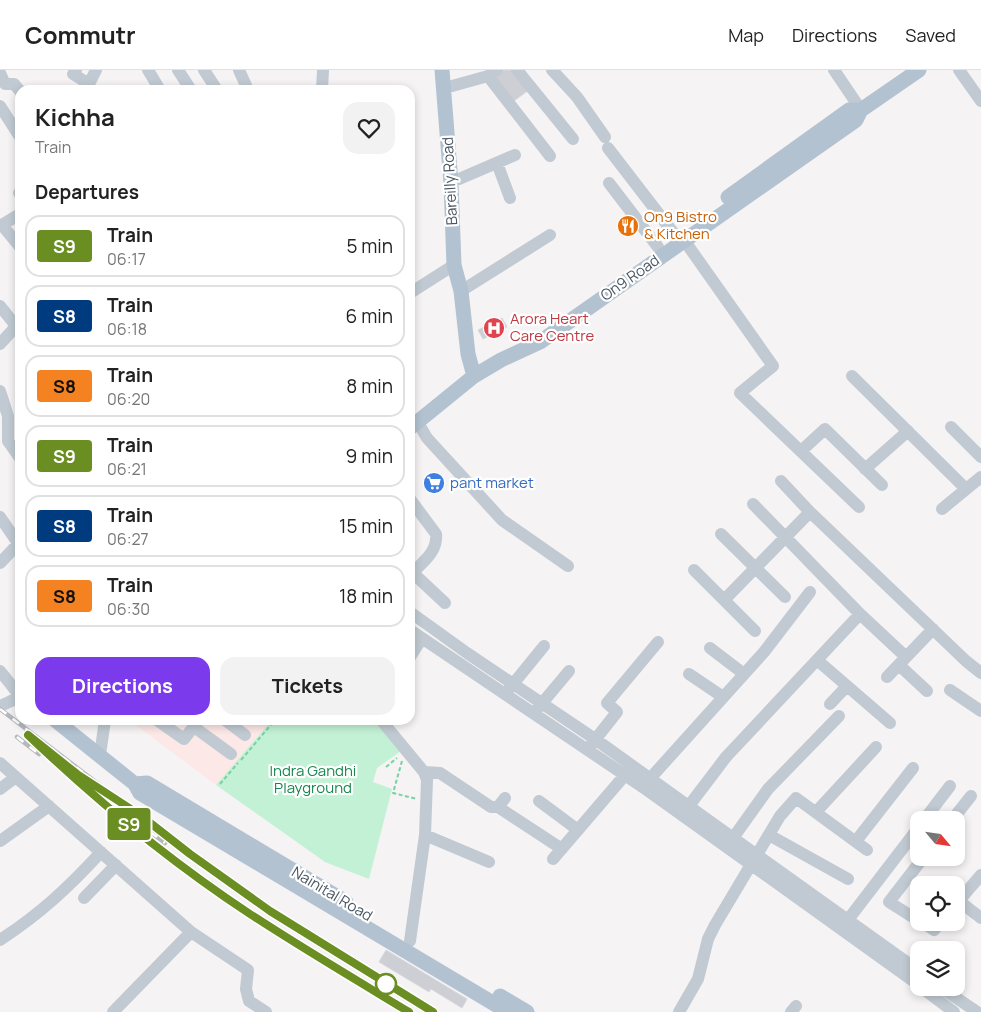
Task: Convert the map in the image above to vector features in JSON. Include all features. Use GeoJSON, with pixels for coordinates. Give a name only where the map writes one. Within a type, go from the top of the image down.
{"type":"FeatureCollection","features":[{"type":"Feature","properties":{"kind":"main road","name":"Bareilly Road"},"geometry":{"type":"LineString","coordinates":[[442,70],[451,183],[454,265],[461,291],[468,354],[474,376]]}},
{"type":"Feature","properties":{"kind":"main road","name":"Bareilly Road"},"geometry":{"type":"LineString","coordinates":[[451,70],[464,262],[461,291]]}},
{"type":"Feature","properties":{"kind":"main road","name":"On9 Road"},"geometry":{"type":"LineString","coordinates":[[415,423],[474,376],[500,360],[540,342],[679,238],[856,120],[861,110],[919,70]]}},
{"type":"Feature","properties":{"kind":"main road"},"geometry":{"type":"LineString","coordinates":[[500,360],[658,248],[679,238]]}},
{"type":"Feature","properties":{"kind":"main road","name":"Nainital Road"},"geometry":{"type":"LineString","coordinates":[[61,725],[135,784],[140,793],[508,1012]]}},
{"type":"Feature","properties":{"kind":"main road","name":"Nainital Road"},"geometry":{"type":"LineString","coordinates":[[135,784],[147,783],[526,1012]]}},
{"type":"Feature","properties":{"kind":"street"},"geometry":{"type":"LineString","coordinates":[[90,85],[96,70]]}},
{"type":"Feature","properties":{"kind":"street"},"geometry":{"type":"LineString","coordinates":[[148,70],[157,85]]}},
{"type":"Feature","properties":{"kind":"street"},"geometry":{"type":"LineString","coordinates":[[178,70],[188,85]]}},
{"type":"Feature","properties":{"kind":"street"},"geometry":{"type":"LineString","coordinates":[[204,70],[214,85]]}},
{"type":"Feature","properties":{"kind":"street"},"geometry":{"type":"LineString","coordinates":[[239,70],[246,85]]}},
{"type":"Feature","properties":{"kind":"street"},"geometry":{"type":"LineString","coordinates":[[322,85],[323,70]]}},
{"type":"Feature","properties":{"kind":"street"},"geometry":{"type":"LineString","coordinates":[[517,70],[573,139]]}},
{"type":"Feature","properties":{"kind":"street"},"geometry":{"type":"LineString","coordinates":[[552,70],[577,97],[607,142],[773,366],[740,393],[859,507]]}},
{"type":"Feature","properties":{"kind":"street"},"geometry":{"type":"LineString","coordinates":[[834,70],[861,110]]}},
{"type":"Feature","properties":{"kind":"street"},"geometry":{"type":"LineString","coordinates":[[959,70],[981,101]]}},
{"type":"Feature","properties":{"kind":"street"},"geometry":{"type":"LineString","coordinates":[[72,71],[87,85]]}},
{"type":"Feature","properties":{"kind":"street"},"geometry":{"type":"LineString","coordinates":[[0,73],[5,84],[15,85]]}},
{"type":"Feature","properties":{"kind":"street"},"geometry":{"type":"LineString","coordinates":[[452,86],[492,73],[550,156]]}},
{"type":"Feature","properties":{"kind":"street"},"geometry":{"type":"LineString","coordinates":[[0,106],[15,129]]}},
{"type":"Feature","properties":{"kind":"street"},"geometry":{"type":"LineString","coordinates":[[459,179],[515,155]]}},
{"type":"Feature","properties":{"kind":"street"},"geometry":{"type":"LineString","coordinates":[[497,163],[510,198]]}},
{"type":"Feature","properties":{"kind":"street"},"geometry":{"type":"LineString","coordinates":[[609,183],[658,248]]}},
{"type":"Feature","properties":{"kind":"street"},"geometry":{"type":"LineString","coordinates":[[15,217],[1,226],[15,241]]}},
{"type":"Feature","properties":{"kind":"street"},"geometry":{"type":"LineString","coordinates":[[461,291],[550,235]]}},
{"type":"Feature","properties":{"kind":"street"},"geometry":{"type":"LineString","coordinates":[[415,288],[454,265]]}},
{"type":"Feature","properties":{"kind":"street"},"geometry":{"type":"LineString","coordinates":[[0,306],[15,321]]}},
{"type":"Feature","properties":{"kind":"street"},"geometry":{"type":"LineString","coordinates":[[0,344],[15,327]]}},
{"type":"Feature","properties":{"kind":"street"},"geometry":{"type":"LineString","coordinates":[[852,376],[966,489]]}},
{"type":"Feature","properties":{"kind":"street"},"geometry":{"type":"LineString","coordinates":[[0,391],[9,417],[8,441],[15,451]]}},
{"type":"Feature","properties":{"kind":"street"},"geometry":{"type":"LineString","coordinates":[[951,426],[981,457]]}},
{"type":"Feature","properties":{"kind":"street"},"geometry":{"type":"LineString","coordinates":[[415,428],[427,438],[502,520],[568,566]]}},
{"type":"Feature","properties":{"kind":"street"},"geometry":{"type":"LineString","coordinates":[[801,451],[825,429],[882,485]]}},
{"type":"Feature","properties":{"kind":"street"},"geometry":{"type":"LineString","coordinates":[[865,469],[908,432]]}},
{"type":"Feature","properties":{"kind":"street"},"geometry":{"type":"LineString","coordinates":[[942,509],[981,477]]}},
{"type":"Feature","properties":{"kind":"street"},"geometry":{"type":"LineString","coordinates":[[781,481],[810,512],[981,673]]}},
{"type":"Feature","properties":{"kind":"street"},"geometry":{"type":"LineString","coordinates":[[753,504],[860,614],[903,661],[927,691]]}},
{"type":"Feature","properties":{"kind":"street"},"geometry":{"type":"LineString","coordinates":[[415,507],[436,534],[437,541],[434,550],[415,570]]}},
{"type":"Feature","properties":{"kind":"street"},"geometry":{"type":"LineString","coordinates":[[724,600],[810,512]]}},
{"type":"Feature","properties":{"kind":"street"},"geometry":{"type":"LineString","coordinates":[[0,517],[15,538]]}},
{"type":"Feature","properties":{"kind":"street"},"geometry":{"type":"LineString","coordinates":[[721,534],[785,597]]}},
{"type":"Feature","properties":{"kind":"street"},"geometry":{"type":"LineString","coordinates":[[0,562],[15,548]]}},
{"type":"Feature","properties":{"kind":"street"},"geometry":{"type":"LineString","coordinates":[[694,570],[756,631]]}},
{"type":"Feature","properties":{"kind":"street"},"geometry":{"type":"LineString","coordinates":[[415,577],[445,603]]}},
{"type":"Feature","properties":{"kind":"street"},"geometry":{"type":"LineString","coordinates":[[647,783],[764,652],[810,592]]}},
{"type":"Feature","properties":{"kind":"street"},"geometry":{"type":"LineString","coordinates":[[686,811],[726,757],[860,614]]}},
{"type":"Feature","properties":{"kind":"street"},"geometry":{"type":"LineString","coordinates":[[415,615],[595,739],[647,783],[754,860],[910,978]]}},
{"type":"Feature","properties":{"kind":"street"},"geometry":{"type":"LineString","coordinates":[[888,677],[933,629]]}},
{"type":"Feature","properties":{"kind":"street"},"geometry":{"type":"LineString","coordinates":[[415,633],[625,775],[647,783]]}},
{"type":"Feature","properties":{"kind":"street"},"geometry":{"type":"LineString","coordinates":[[415,649],[422,638]]}},
{"type":"Feature","properties":{"kind":"street"},"geometry":{"type":"LineString","coordinates":[[588,751],[595,739],[618,712],[607,703],[658,642]]}},
{"type":"Feature","properties":{"kind":"street"},"geometry":{"type":"LineString","coordinates":[[505,695],[544,646]]}},
{"type":"Feature","properties":{"kind":"street"},"geometry":{"type":"LineString","coordinates":[[710,648],[744,674]]}},
{"type":"Feature","properties":{"kind":"street"},"geometry":{"type":"LineString","coordinates":[[817,660],[890,723]]}},
{"type":"Feature","properties":{"kind":"street"},"geometry":{"type":"LineString","coordinates":[[0,671],[15,690]]}},
{"type":"Feature","properties":{"kind":"street"},"geometry":{"type":"LineString","coordinates":[[534,715],[541,703],[569,671]]}},
{"type":"Feature","properties":{"kind":"street"},"geometry":{"type":"LineString","coordinates":[[689,674],[723,697]]}},
{"type":"Feature","properties":{"kind":"street"},"geometry":{"type":"LineString","coordinates":[[830,704],[847,686]]}},
{"type":"Feature","properties":{"kind":"street"},"geometry":{"type":"LineString","coordinates":[[950,690],[980,709]]}},
{"type":"Feature","properties":{"kind":"street"},"geometry":{"type":"LineString","coordinates":[[0,706],[15,699]]}},
{"type":"Feature","properties":{"kind":"street"},"geometry":{"type":"LineString","coordinates":[[730,843],[768,789],[839,716]]}},
{"type":"Feature","properties":{"kind":"street"},"geometry":{"type":"LineString","coordinates":[[100,756],[103,725]]}},
{"type":"Feature","properties":{"kind":"street"},"geometry":{"type":"LineString","coordinates":[[164,725],[184,739],[194,725]]}},
{"type":"Feature","properties":{"kind":"street"},"geometry":{"type":"LineString","coordinates":[[198,725],[231,754]]}},
{"type":"Feature","properties":{"kind":"street"},"geometry":{"type":"LineString","coordinates":[[231,725],[245,736]]}},
{"type":"Feature","properties":{"kind":"street"},"geometry":{"type":"LineString","coordinates":[[385,725],[424,772],[427,780],[425,834],[410,941]]}},
{"type":"Feature","properties":{"kind":"street"},"geometry":{"type":"LineString","coordinates":[[816,812],[876,747]]}},
{"type":"Feature","properties":{"kind":"street"},"geometry":{"type":"LineString","coordinates":[[0,763],[191,932],[248,970],[246,989],[249,1001],[266,1012]]}},
{"type":"Feature","properties":{"kind":"street"},"geometry":{"type":"LineString","coordinates":[[856,841],[913,768]]}},
{"type":"Feature","properties":{"kind":"street"},"geometry":{"type":"LineString","coordinates":[[424,772],[440,773],[491,807],[501,802],[562,849]]}},
{"type":"Feature","properties":{"kind":"street"},"geometry":{"type":"LineString","coordinates":[[553,859],[625,775]]}},
{"type":"Feature","properties":{"kind":"street"},"geometry":{"type":"LineString","coordinates":[[0,789],[16,777]]}},
{"type":"Feature","properties":{"kind":"street"},"geometry":{"type":"LineString","coordinates":[[931,811],[950,786]]}},
{"type":"Feature","properties":{"kind":"street"},"geometry":{"type":"LineString","coordinates":[[959,811],[971,796]]}},
{"type":"Feature","properties":{"kind":"street"},"geometry":{"type":"LineString","coordinates":[[679,1012],[698,979],[708,939],[780,816],[796,798],[867,850]]}},
{"type":"Feature","properties":{"kind":"street"},"geometry":{"type":"LineString","coordinates":[[539,800],[578,830]]}},
{"type":"Feature","properties":{"kind":"street"},"geometry":{"type":"LineString","coordinates":[[0,841],[48,806]]}},
{"type":"Feature","properties":{"kind":"street"},"geometry":{"type":"LineString","coordinates":[[425,834],[489,862]]}},
{"type":"Feature","properties":{"kind":"street"},"geometry":{"type":"LineString","coordinates":[[769,835],[848,879]]}},
{"type":"Feature","properties":{"kind":"street"},"geometry":{"type":"LineString","coordinates":[[847,921],[910,839]]}},
{"type":"Feature","properties":{"kind":"street"},"geometry":{"type":"LineString","coordinates":[[0,940],[30,920],[68,888],[101,852]]}},
{"type":"Feature","properties":{"kind":"street"},"geometry":{"type":"LineString","coordinates":[[754,860],[910,965]]}},
{"type":"Feature","properties":{"kind":"street"},"geometry":{"type":"LineString","coordinates":[[84,898],[116,866]]}},
{"type":"Feature","properties":{"kind":"street"},"geometry":{"type":"LineString","coordinates":[[910,916],[889,902],[917,866]]}},
{"type":"Feature","properties":{"kind":"street"},"geometry":{"type":"LineString","coordinates":[[965,898],[976,890],[981,875]]}},
{"type":"Feature","properties":{"kind":"street"},"geometry":{"type":"LineString","coordinates":[[965,908],[981,918]]}},
{"type":"Feature","properties":{"kind":"street"},"geometry":{"type":"LineString","coordinates":[[113,1012],[191,932]]}},
{"type":"Feature","properties":{"kind":"street"},"geometry":{"type":"LineString","coordinates":[[933,996],[954,1012]]}},
{"type":"Feature","properties":{"kind":"street"},"geometry":{"type":"LineString","coordinates":[[954,996],[978,1012]]}},
{"type":"Feature","properties":{"kind":"path"},"geometry":{"type":"LineString","coordinates":[[220,784],[272,725]]}},
{"type":"Feature","properties":{"kind":"path"},"geometry":{"type":"LineString","coordinates":[[386,767],[400,756],[402,760],[393,793],[426,801]]}},
{"type":"Feature","properties":{"kind":"shaded area"},"geometry":{"type":"Polygon","coordinates":[[[136,725],[268,725],[216,785],[136,725]]]}},
{"type":"Feature","properties":{"kind":"green space","name":"Indra Gandhi Playground"},"geometry":{"type":"Polygon","coordinates":[[[268,725],[379,725],[401,751],[377,768],[373,782],[392,789],[369,879],[325,862],[216,785],[268,725]]]}},
{"type":"Feature","properties":{"kind":"building"},"geometry":{"type":"Polygon","coordinates":[[[503,70],[514,70],[529,90],[511,103],[493,78],[503,70]]]}},
{"type":"Feature","properties":{"kind":"building"},"geometry":{"type":"Polygon","coordinates":[[[502,318],[507,327],[483,339],[478,330],[502,318]]]}},
{"type":"Feature","properties":{"kind":"building"},"geometry":{"type":"Polygon","coordinates":[[[386,950],[467,999],[462,1008],[431,989],[429,992],[379,962],[386,950]]]}},
{"type":"Feature","properties":{"kind":"railway"},"geometry":{"type":"LineString","coordinates":[[0,709],[15,720]]}},
{"type":"Feature","properties":{"kind":"railway"},"geometry":{"type":"LineString","coordinates":[[21,725],[190,854],[270,911],[433,1012]]}},
{"type":"Feature","properties":{"kind":"railway"},"geometry":{"type":"LineString","coordinates":[[17,737],[39,754]]}},
{"type":"Feature","properties":{"kind":"railway"},"geometry":{"type":"LineString","coordinates":[[33,740],[66,772],[129,824]]}},
{"type":"Feature","properties":{"kind":"railway"},"geometry":{"type":"LineString","coordinates":[[125,813],[165,843]]}},
{"type":"Feature","properties":{"kind":"railway"},"geometry":{"type":"LineString","coordinates":[[151,841],[213,888],[409,1012]]}},
{"type":"Feature","properties":{"kind":"train","name":"S9"},"geometry":{"type":"LineString","coordinates":[[409,1012],[283,936],[184,868],[98,800],[28,735],[77,774],[140,815],[190,854],[270,911],[433,1012]]}},
{"type":"Feature","properties":{"kind":"place","name":"On9 Bistro & Kitchen"},"geometry":{"type":"Point","coordinates":[628,226]}},
{"type":"Feature","properties":{"kind":"place","name":"Arora Heart Care Centre"},"geometry":{"type":"Point","coordinates":[494,328]}},
{"type":"Feature","properties":{"kind":"place","name":"pant market"},"geometry":{"type":"Point","coordinates":[434,483]}}]}
